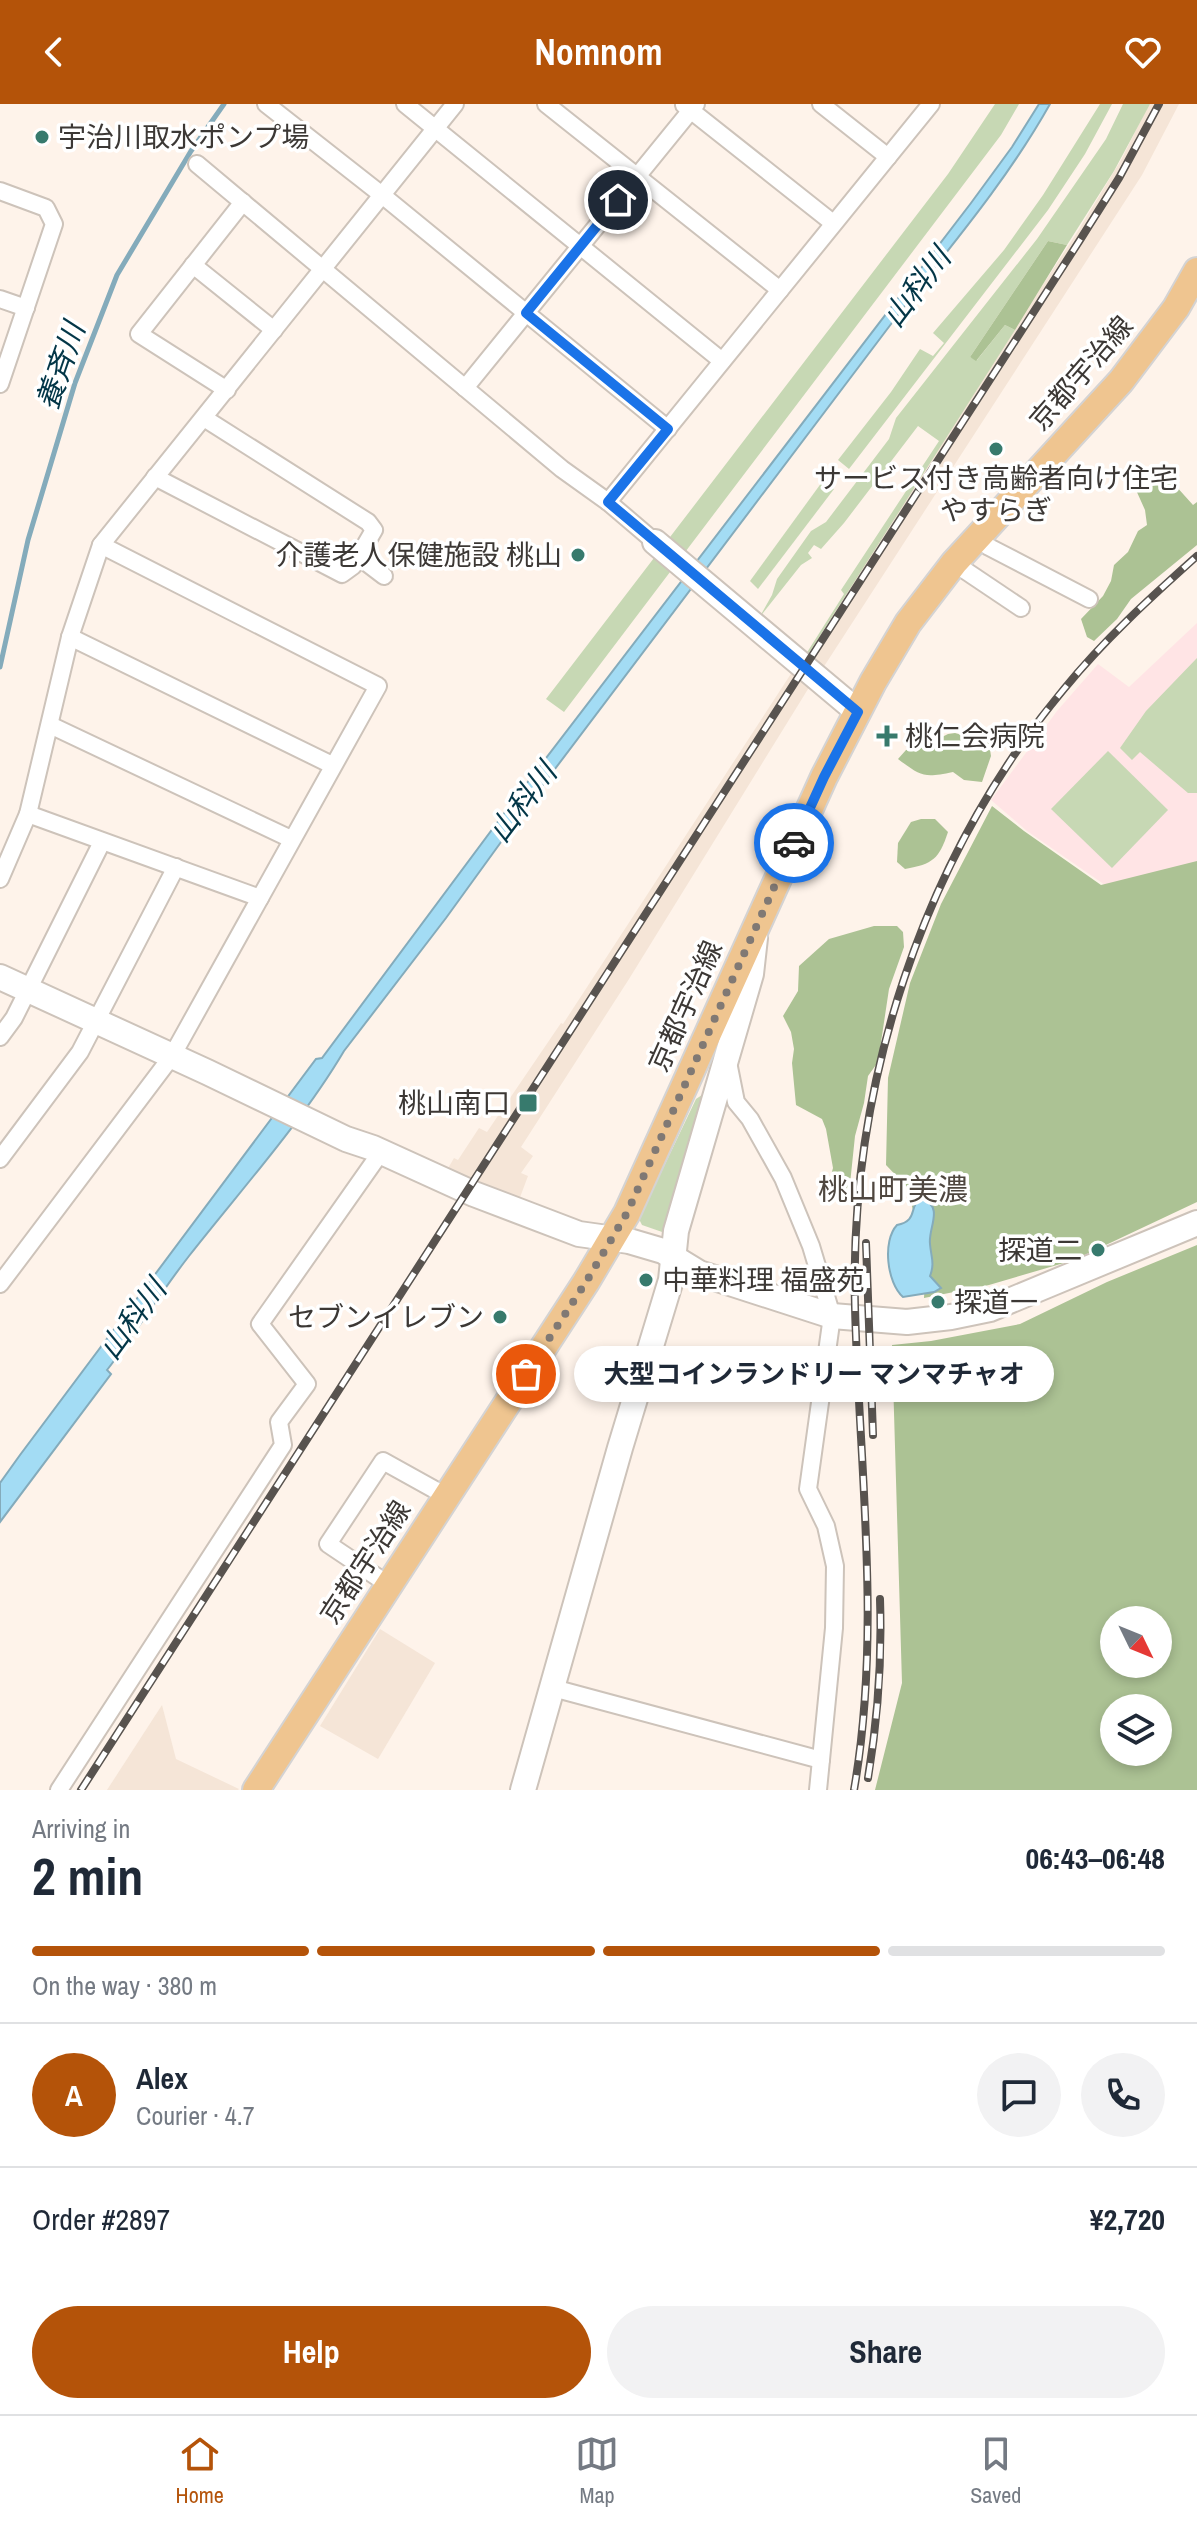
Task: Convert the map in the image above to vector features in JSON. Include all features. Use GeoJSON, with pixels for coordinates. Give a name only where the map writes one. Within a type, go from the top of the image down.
{"type":"FeatureCollection","features":[{"type":"Feature","properties":{"kind":"main road","name":"京都宇治線"},"geometry":{"type":"LineString","coordinates":[[256,1790],[627,1213],[824,777],[908,623],[954,563],[1121,381],[1176,308],[1197,271]]}},
{"type":"Feature","properties":{"kind":"street"},"geometry":{"type":"LineString","coordinates":[[266,104],[668,429]]}},
{"type":"Feature","properties":{"kind":"street"},"geometry":{"type":"LineString","coordinates":[[405,104],[722,361]]}},
{"type":"Feature","properties":{"kind":"street"},"geometry":{"type":"LineString","coordinates":[[0,879],[28,814],[70,637],[101,545],[455,104]]}},
{"type":"Feature","properties":{"kind":"street"},"geometry":{"type":"LineString","coordinates":[[546,104],[780,290]]}},
{"type":"Feature","properties":{"kind":"street"},"geometry":{"type":"LineString","coordinates":[[821,104],[888,157]]}},
{"type":"Feature","properties":{"kind":"street"},"geometry":{"type":"LineString","coordinates":[[608,502],[931,104]]}},
{"type":"Feature","properties":{"kind":"street"},"geometry":{"type":"LineString","coordinates":[[465,388],[636,178],[690,106],[833,223]]}},
{"type":"Feature","properties":{"kind":"street"},"geometry":{"type":"LineString","coordinates":[[197,164],[858,712]]}},
{"type":"Feature","properties":{"kind":"street"},"geometry":{"type":"LineString","coordinates":[[0,191],[46,208],[54,224],[0,384]]}},
{"type":"Feature","properties":{"kind":"street"},"geometry":{"type":"LineString","coordinates":[[227,390],[139,334],[243,202]]}},
{"type":"Feature","properties":{"kind":"street"},"geometry":{"type":"LineString","coordinates":[[193,265],[274,330]]}},
{"type":"Feature","properties":{"kind":"street"},"geometry":{"type":"LineString","coordinates":[[0,299],[26,308]]}},
{"type":"Feature","properties":{"kind":"street"},"geometry":{"type":"LineString","coordinates":[[155,477],[342,574],[353,566],[374,530],[368,522],[204,418]]}},
{"type":"Feature","properties":{"kind":"street"},"geometry":{"type":"LineString","coordinates":[[977,538],[1089,599]]}},
{"type":"Feature","properties":{"kind":"street"},"geometry":{"type":"LineString","coordinates":[[0,1284],[172,1056],[378,686],[101,545]]}},
{"type":"Feature","properties":{"kind":"street"},"geometry":{"type":"LineString","coordinates":[[359,557],[384,576]]}},
{"type":"Feature","properties":{"kind":"street"},"geometry":{"type":"LineString","coordinates":[[954,563],[1021,608]]}},
{"type":"Feature","properties":{"kind":"street"},"geometry":{"type":"LineString","coordinates":[[70,637],[332,765]]}},
{"type":"Feature","properties":{"kind":"street"},"geometry":{"type":"LineString","coordinates":[[50,725],[291,839]]}},
{"type":"Feature","properties":{"kind":"street"},"geometry":{"type":"LineString","coordinates":[[28,814],[260,898]]}},
{"type":"Feature","properties":{"kind":"street"},"geometry":{"type":"LineString","coordinates":[[0,1037],[14,1018],[102,842]]}},
{"type":"Feature","properties":{"kind":"street"},"geometry":{"type":"LineString","coordinates":[[0,1159],[80,1052],[176,867]]}},
{"type":"Feature","properties":{"kind":"street"},"geometry":{"type":"LineString","coordinates":[[523,1790],[671,1280],[676,1231],[751,974],[756,927]]}},
{"type":"Feature","properties":{"kind":"street"},"geometry":{"type":"LineString","coordinates":[[0,977],[346,1139],[474,1194],[579,1234],[663,1251],[699,1273],[832,1316],[907,1322],[990,1309],[1197,1223]]}},
{"type":"Feature","properties":{"kind":"street"},"geometry":{"type":"LineString","coordinates":[[727,1056],[736,1102],[750,1119],[783,1178],[811,1246],[832,1316],[808,1489],[826,1526],[835,1566],[834,1628],[818,1790]]}},
{"type":"Feature","properties":{"kind":"street"},"geometry":{"type":"LineString","coordinates":[[59,1790],[283,1445],[279,1422],[307,1384],[260,1324],[381,1152]]}},
{"type":"Feature","properties":{"kind":"street"},"geometry":{"type":"LineString","coordinates":[[389,1585],[328,1544],[383,1461],[446,1496]]}},
{"type":"Feature","properties":{"kind":"street"},"geometry":{"type":"LineString","coordinates":[[553,1688],[821,1760]]}},
{"type":"Feature","properties":{"kind":"shaded area"},"geometry":{"type":"Polygon","coordinates":[[[1149,104],[1179,104],[1142,175],[823,668],[807,654],[1076,234],[1121,160],[1149,104]]]}},
{"type":"Feature","properties":{"kind":"shaded area"},"geometry":{"type":"Polygon","coordinates":[[[1197,623],[1197,862],[1105,885],[1027,831],[991,800],[1057,711],[1098,664],[1129,687],[1197,623]]]}},
{"type":"Feature","properties":{"kind":"shaded area"},"geometry":{"type":"Polygon","coordinates":[[[796,666],[813,681],[521,1147],[533,1156],[521,1173],[528,1176],[519,1200],[447,1170],[454,1158],[458,1160],[479,1128],[487,1132],[563,1024],[796,666]]]}},
{"type":"Feature","properties":{"kind":"shaded area"},"geometry":{"type":"Polygon","coordinates":[[[380,1629],[435,1663],[378,1759],[320,1726],[380,1629]]]}},
{"type":"Feature","properties":{"kind":"shaded area"},"geometry":{"type":"Polygon","coordinates":[[[162,1705],[176,1759],[238,1790],[107,1790],[162,1705]]]}},
{"type":"Feature","properties":{"kind":"green space"},"geometry":{"type":"Polygon","coordinates":[[[995,104],[1019,104],[1001,135],[564,712],[546,699],[948,174],[995,104]]]}},
{"type":"Feature","properties":{"kind":"green space"},"geometry":{"type":"Polygon","coordinates":[[[1100,104],[1112,104],[1085,154],[1048,210],[849,469],[838,460],[920,349],[933,356],[944,343],[933,333],[1004,250],[1100,104]]]}},
{"type":"Feature","properties":{"kind":"green space"},"geometry":{"type":"Polygon","coordinates":[[[1123,104],[1150,104],[1114,171],[1067,245],[1048,241],[970,357],[977,360],[1005,325],[1015,330],[807,656],[844,594],[841,590],[939,441],[918,426],[844,523],[821,549],[814,545],[808,553],[812,558],[801,565],[759,618],[777,579],[811,531],[826,522],[889,439],[896,418],[1037,239],[1106,139],[1123,104]]]}},
{"type":"Feature","properties":{"kind":"green space"},"geometry":{"type":"Polygon","coordinates":[[[1048,241],[1067,245],[1015,330],[1005,325],[976,361],[970,357],[1048,241]]]}},
{"type":"Feature","properties":{"kind":"green space"},"geometry":{"type":"Polygon","coordinates":[[[1153,471],[1166,475],[1193,505],[1197,502],[1197,545],[1131,599],[1117,619],[1094,641],[1087,637],[1081,619],[1103,596],[1111,581],[1114,565],[1128,552],[1138,531],[1147,525],[1145,510],[1136,490],[1144,476],[1153,471]]]}},
{"type":"Feature","properties":{"kind":"green space"},"geometry":{"type":"Polygon","coordinates":[[[822,482],[834,489],[758,589],[750,581],[822,482]]]}},
{"type":"Feature","properties":{"kind":"green space"},"geometry":{"type":"Polygon","coordinates":[[[1197,658],[1197,793],[1188,793],[1140,752],[1132,760],[1120,748],[1146,711],[1197,658]]]}},
{"type":"Feature","properties":{"kind":"green space"},"geometry":{"type":"Polygon","coordinates":[[[955,733],[989,743],[991,756],[982,782],[964,780],[953,772],[924,774],[898,759],[906,750],[922,747],[955,733]]]}},
{"type":"Feature","properties":{"kind":"green space"},"geometry":{"type":"Polygon","coordinates":[[[1108,751],[1168,810],[1112,868],[1051,809],[1108,751]]]}},
{"type":"Feature","properties":{"kind":"green space"},"geometry":{"type":"Polygon","coordinates":[[[992,806],[1101,885],[1197,861],[1197,1202],[1074,1260],[989,1285],[924,1298],[926,1261],[907,1187],[886,1165],[888,1078],[910,983],[941,904],[992,806]]]}},
{"type":"Feature","properties":{"kind":"green space"},"geometry":{"type":"Polygon","coordinates":[[[935,819],[948,832],[934,859],[905,869],[897,862],[898,843],[911,822],[935,819]]]}},
{"type":"Feature","properties":{"kind":"green space"},"geometry":{"type":"Polygon","coordinates":[[[874,926],[897,926],[903,932],[904,947],[889,989],[878,1062],[868,1076],[855,1136],[850,1184],[841,1196],[830,1194],[833,1168],[822,1119],[796,1105],[792,1063],[794,1049],[791,1032],[783,1016],[798,991],[799,966],[829,939],[874,926]]]}},
{"type":"Feature","properties":{"kind":"green space"},"geometry":{"type":"Polygon","coordinates":[[[705,1096],[665,1233],[642,1225],[639,1219],[696,1099],[705,1096]]]}},
{"type":"Feature","properties":{"kind":"green space"},"geometry":{"type":"Polygon","coordinates":[[[1197,1245],[1197,1790],[875,1790],[902,1683],[892,1345],[1020,1324],[1107,1282],[1197,1245]]]}},
{"type":"Feature","properties":{"kind":"water","name":"山科川"},"geometry":{"type":"Polygon","coordinates":[[[1039,104],[1050,104],[988,198],[530,802],[344,1051],[290,1130],[178,1270],[107,1370],[111,1374],[0,1522],[0,1483],[20,1455],[316,1059],[322,1058],[517,796],[971,203],[1039,104]]]}},
{"type":"Feature","properties":{"kind":"water"},"geometry":{"type":"Polygon","coordinates":[[[923,1198],[933,1207],[934,1213],[930,1238],[930,1276],[941,1288],[903,1297],[890,1272],[889,1241],[897,1225],[909,1220],[915,1204],[923,1198]]]}},
{"type":"Feature","properties":{"kind":"waterway","name":"養斉川"},"geometry":{"type":"LineString","coordinates":[[0,667],[28,540],[75,383],[117,275],[191,151],[224,104]]}},
{"type":"Feature","properties":{"kind":"railway"},"geometry":{"type":"LineString","coordinates":[[81,1790],[1080,240],[1119,178],[1159,104]]}},
{"type":"Feature","properties":{"kind":"railway"},"geometry":{"type":"LineString","coordinates":[[854,1790],[867,1669],[868,1609],[855,1307],[856,1224],[865,1141],[881,1059],[904,979],[934,901],[971,826],[1014,755],[1095,653],[1197,556]]}},
{"type":"Feature","properties":{"kind":"railway"},"geometry":{"type":"LineString","coordinates":[[866,1243],[873,1435]]}},
{"type":"Feature","properties":{"kind":"railway"},"geometry":{"type":"LineString","coordinates":[[868,1778],[878,1688],[880,1599]]}},
{"type":"Feature","properties":{"kind":"way so far"},"geometry":{"type":"LineString","coordinates":[[526,1374],[627,1213],[794,843]]}},
{"type":"Feature","properties":{"kind":"place","name":"宇治川取水ポンプ場"},"geometry":{"type":"Point","coordinates":[42,137]}},
{"type":"Feature","properties":{"kind":"place","name":"サービス付き高齢者向け住宅 やすらぎ"},"geometry":{"type":"Point","coordinates":[996,449]}},
{"type":"Feature","properties":{"kind":"place","name":"介護老人保健施設 桃山"},"geometry":{"type":"Point","coordinates":[578,555]}},
{"type":"Feature","properties":{"kind":"place","name":"桃仁会病院"},"geometry":{"type":"Point","coordinates":[887,736]}},
{"type":"Feature","properties":{"kind":"place","name":"桃山南口"},"geometry":{"type":"Point","coordinates":[528,1103]}},
{"type":"Feature","properties":{"kind":"place","name":"探道二"},"geometry":{"type":"Point","coordinates":[1098,1250]}},
{"type":"Feature","properties":{"kind":"place","name":"中華料理 福盛苑"},"geometry":{"type":"Point","coordinates":[646,1280]}},
{"type":"Feature","properties":{"kind":"place","name":"探道一"},"geometry":{"type":"Point","coordinates":[938,1302]}},
{"type":"Feature","properties":{"kind":"place","name":"セブンイレブン"},"geometry":{"type":"Point","coordinates":[500,1317]}},
{"type":"Feature","properties":{"kind":"place","name":"大型コインランドリー マンマチャオ"},"geometry":{"type":"Point","coordinates":[526,1374]}},
{"type":"Feature","properties":{"kind":"district","name":"桃山町美濃"},"geometry":{"type":"Point","coordinates":[893,1189]}},
{"type":"Feature","properties":{"kind":"route"},"geometry":{"type":"LineString","coordinates":[[618,200],[526,313],[668,429],[608,502],[858,712],[794,843]]}}]}
